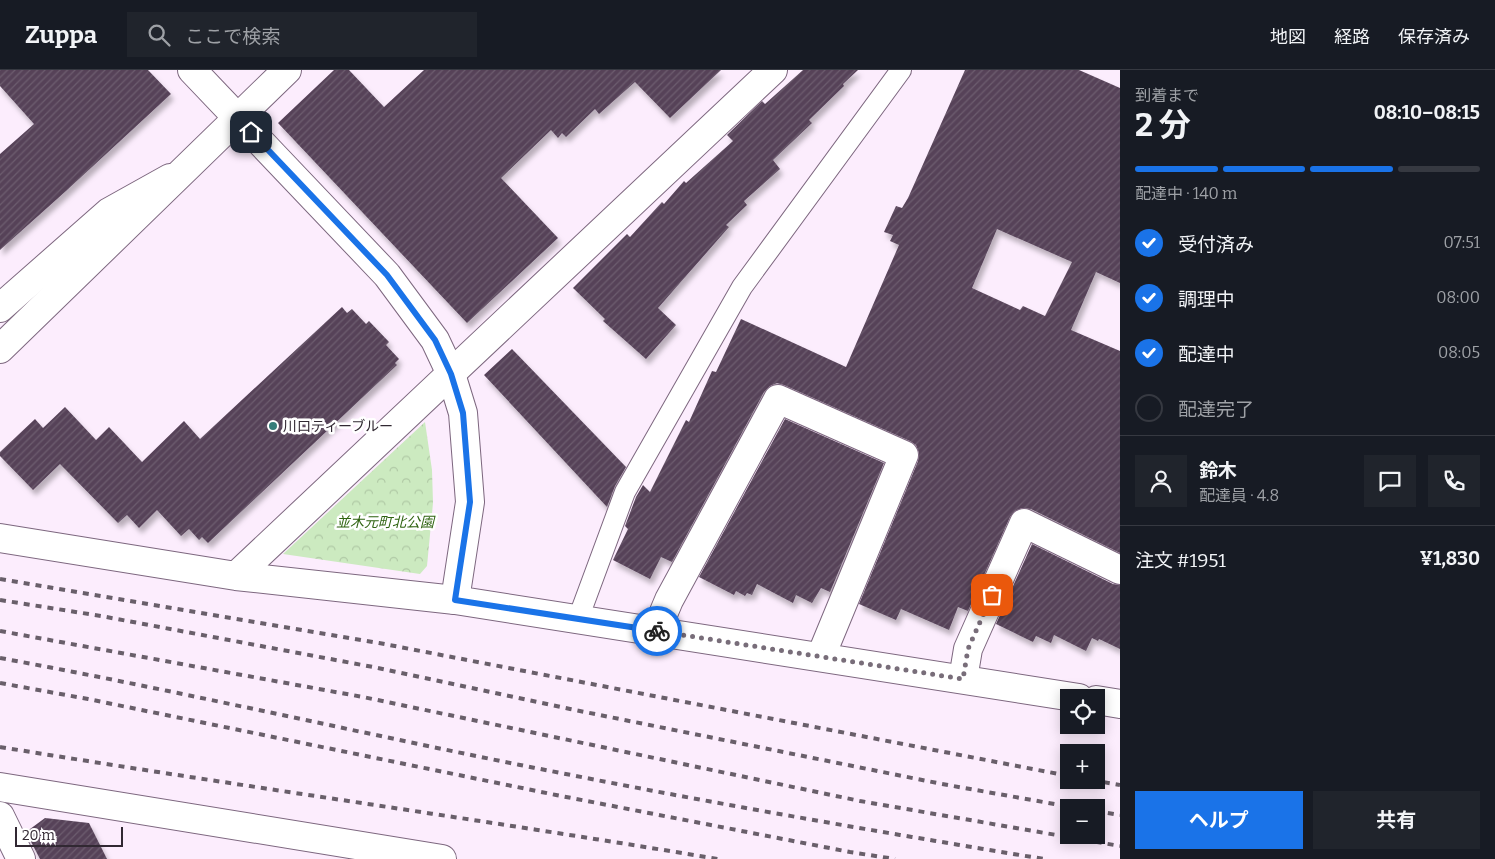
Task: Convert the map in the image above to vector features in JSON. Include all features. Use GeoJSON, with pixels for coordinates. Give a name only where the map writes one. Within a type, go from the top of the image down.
{"type":"FeatureCollection","features":[{"type":"Feature","properties":{"kind":"street"},"geometry":{"type":"LineString","coordinates":[[192,70],[387,275],[435,340],[451,374],[463,413],[470,502],[455,600]]}},
{"type":"Feature","properties":{"kind":"street"},"geometry":{"type":"LineString","coordinates":[[0,349],[287,70]]}},
{"type":"Feature","properties":{"kind":"street"},"geometry":{"type":"LineString","coordinates":[[236,576],[773,70]]}},
{"type":"Feature","properties":{"kind":"street"},"geometry":{"type":"LineString","coordinates":[[0,308],[109,212],[186,169]]}},
{"type":"Feature","properties":{"kind":"street"},"geometry":{"type":"LineString","coordinates":[[656,631],[669,600],[778,399],[904,455],[821,656]]}},
{"type":"Feature","properties":{"kind":"street"},"geometry":{"type":"LineString","coordinates":[[963,679],[968,649],[1024,523],[1120,570]]}},
{"type":"Feature","properties":{"kind":"street"},"geometry":{"type":"LineString","coordinates":[[0,538],[236,576],[455,600],[1060,695]]}},
{"type":"Feature","properties":{"kind":"street"},"geometry":{"type":"LineString","coordinates":[[1105,702],[1120,704]]}},
{"type":"Feature","properties":{"kind":"street"},"geometry":{"type":"LineString","coordinates":[[0,787],[383,854],[442,859]]}},
{"type":"Feature","properties":{"kind":"street"},"geometry":{"type":"LineString","coordinates":[[0,816],[21,859]]}},
{"type":"Feature","properties":{"kind":"lane"},"geometry":{"type":"LineString","coordinates":[[578,619],[625,492],[742,287],[901,70]]}},
{"type":"Feature","properties":{"kind":"green space","name":"並木元町北公園"},"geometry":{"type":"Polygon","coordinates":[[[425,422],[432,470],[433,503],[427,566],[420,574],[283,554],[425,422]]]}},
{"type":"Feature","properties":{"kind":"building"},"geometry":{"type":"Polygon","coordinates":[[[0,70],[148,70],[171,94],[0,250],[0,154],[34,124],[0,86],[0,70]]]}},
{"type":"Feature","properties":{"kind":"building"},"geometry":{"type":"Polygon","coordinates":[[[334,70],[349,70],[384,107],[424,70],[721,70],[670,118],[635,82],[599,114],[595,109],[566,137],[562,133],[558,138],[551,130],[501,178],[558,238],[467,323],[278,123],[334,70]]]}},
{"type":"Feature","properties":{"kind":"building"},"geometry":{"type":"Polygon","coordinates":[[[803,70],[858,70],[809,120],[812,123],[773,160],[780,169],[744,201],[747,205],[726,225],[729,227],[658,308],[676,325],[646,359],[603,321],[605,319],[573,288],[627,234],[630,237],[662,202],[664,204],[684,181],[686,183],[733,141],[727,135],[762,101],[765,104],[803,70]]]}},
{"type":"Feature","properties":{"kind":"building"},"geometry":{"type":"Polygon","coordinates":[[[965,70],[1079,70],[1120,88],[1120,283],[1096,272],[1071,330],[1120,351],[1120,553],[1031,509],[1022,508],[1015,511],[1010,517],[968,611],[958,607],[949,630],[901,609],[896,620],[859,604],[918,461],[919,453],[916,445],[910,441],[777,383],[770,386],[764,392],[672,562],[661,557],[650,579],[613,560],[628,529],[625,526],[636,497],[643,485],[650,492],[686,420],[689,422],[712,371],[716,372],[741,319],[846,367],[899,245],[890,241],[893,235],[884,232],[896,206],[902,208],[965,70]],[[997,229],[972,288],[1020,310],[1023,306],[1045,316],[1072,262],[997,229]]]}},
{"type":"Feature","properties":{"kind":"building","name":"川口ティーブルー"},"geometry":{"type":"Polygon","coordinates":[[[342,307],[347,313],[352,309],[366,324],[369,321],[389,342],[386,345],[399,359],[395,363],[397,365],[208,543],[202,537],[199,540],[189,529],[181,536],[157,510],[139,528],[127,515],[118,523],[60,464],[33,490],[0,456],[0,452],[35,419],[43,428],[65,407],[96,440],[109,427],[142,462],[184,421],[200,439],[342,307]]]}},
{"type":"Feature","properties":{"kind":"building"},"geometry":{"type":"Polygon","coordinates":[[[512,349],[626,467],[615,486],[607,507],[484,375],[512,349]]]}},
{"type":"Feature","properties":{"kind":"building"},"geometry":{"type":"Polygon","coordinates":[[[785,419],[884,463],[830,592],[821,588],[812,603],[796,595],[793,603],[757,584],[752,595],[747,593],[745,596],[736,591],[734,595],[699,577],[785,419]]]}},
{"type":"Feature","properties":{"kind":"building"},"geometry":{"type":"Polygon","coordinates":[[[1032,544],[1113,584],[1120,585],[1120,649],[1099,639],[1098,641],[1092,638],[1086,651],[1054,635],[1051,643],[1036,636],[1033,642],[996,624],[1032,544]]]}},
{"type":"Feature","properties":{"kind":"building"},"geometry":{"type":"Polygon","coordinates":[[[45,818],[89,823],[107,859],[40,859],[26,832],[45,818]]]}},
{"type":"Feature","properties":{"kind":"railway"},"geometry":{"type":"LineString","coordinates":[[0,579],[379,643],[1060,774]]}},
{"type":"Feature","properties":{"kind":"railway"},"geometry":{"type":"LineString","coordinates":[[0,600],[101,616],[373,667],[942,784],[1060,805]]}},
{"type":"Feature","properties":{"kind":"railway"},"geometry":{"type":"LineString","coordinates":[[0,631],[363,697],[860,801],[1120,846]]}},
{"type":"Feature","properties":{"kind":"railway"},"geometry":{"type":"LineString","coordinates":[[0,658],[499,761],[807,819],[1044,859]]}},
{"type":"Feature","properties":{"kind":"railway"},"geometry":{"type":"LineString","coordinates":[[0,683],[88,699],[556,795],[895,859]]}},
{"type":"Feature","properties":{"kind":"railway"},"geometry":{"type":"LineString","coordinates":[[0,747],[718,859]]}},
{"type":"Feature","properties":{"kind":"railway"},"geometry":{"type":"LineString","coordinates":[[1105,782],[1120,785]]}},
{"type":"Feature","properties":{"kind":"railway"},"geometry":{"type":"LineString","coordinates":[[1105,812],[1120,815]]}},
{"type":"Feature","properties":{"kind":"way so far"},"geometry":{"type":"LineString","coordinates":[[657,631],[963,679],[968,649],[992,595]]}},
{"type":"Feature","properties":{"kind":"place","name":"川口ティーブルー"},"geometry":{"type":"Point","coordinates":[273,426]}},
{"type":"Feature","properties":{"kind":"route"},"geometry":{"type":"LineString","coordinates":[[251,132],[387,275],[435,340],[451,374],[463,413],[470,502],[455,600],[657,631]]}}]}
